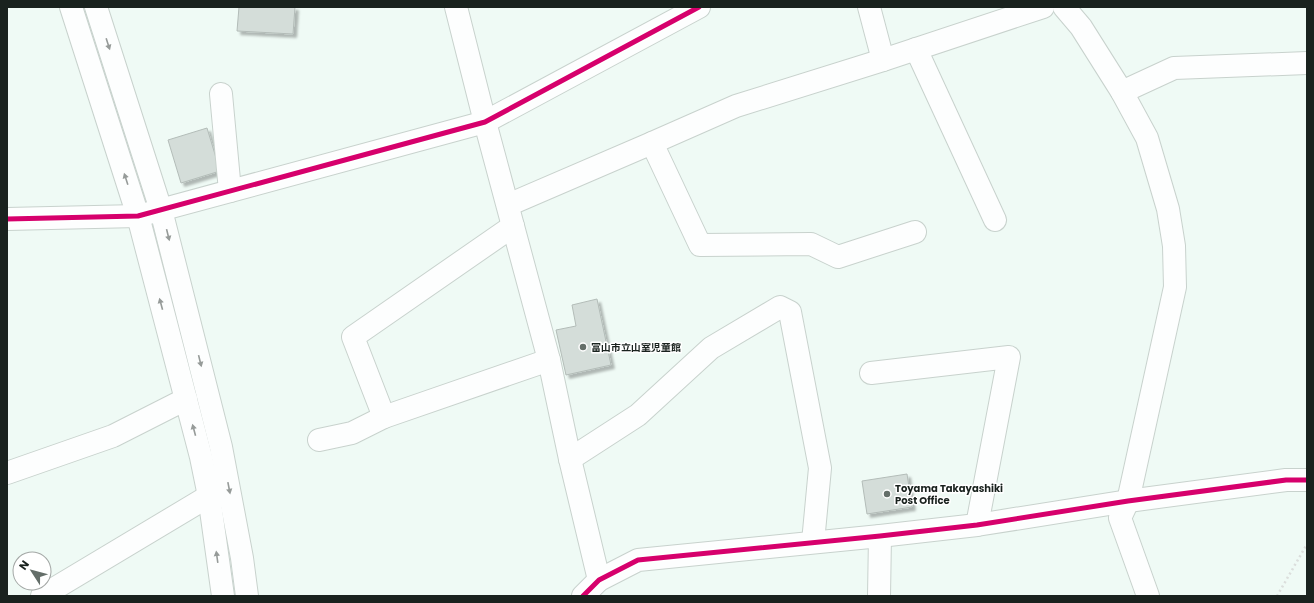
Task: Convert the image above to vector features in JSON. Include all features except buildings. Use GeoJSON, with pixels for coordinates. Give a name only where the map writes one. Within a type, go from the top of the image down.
{"type":"FeatureCollection","features":[{"type":"Feature","properties":{"kind":"street"},"geometry":{"type":"LineString","coordinates":[[72,7],[138,216],[201,457],[209,496],[223,596]]}},
{"type":"Feature","properties":{"kind":"street"},"geometry":{"type":"LineString","coordinates":[[96,7],[161,210],[221,447],[242,558],[247,596]]}},
{"type":"Feature","properties":{"kind":"street"},"geometry":{"type":"LineString","coordinates":[[456,7],[485,122],[549,360],[570,459],[599,580]]}},
{"type":"Feature","properties":{"kind":"street"},"geometry":{"type":"LineString","coordinates":[[7,218],[138,216],[485,122],[699,7]]}},
{"type":"Feature","properties":{"kind":"street"},"geometry":{"type":"LineString","coordinates":[[869,7],[883,60]]}},
{"type":"Feature","properties":{"kind":"street"},"geometry":{"type":"LineString","coordinates":[[384,417],[353,337],[510,215],[652,143],[736,106],[883,60],[1043,7]]}},
{"type":"Feature","properties":{"kind":"street"},"geometry":{"type":"LineString","coordinates":[[1064,7],[1081,27],[1122,92],[1147,138],[1168,209],[1174,246],[1175,287],[1128,501],[1120,518],[1148,596]]}},
{"type":"Feature","properties":{"kind":"street"},"geometry":{"type":"LineString","coordinates":[[916,49],[995,220]]}},
{"type":"Feature","properties":{"kind":"street"},"geometry":{"type":"LineString","coordinates":[[1122,92],[1174,68],[1307,63]]}},
{"type":"Feature","properties":{"kind":"street"},"geometry":{"type":"LineString","coordinates":[[221,94],[230,191]]}},
{"type":"Feature","properties":{"kind":"street"},"geometry":{"type":"LineString","coordinates":[[652,143],[700,245],[811,244],[838,257],[915,232]]}},
{"type":"Feature","properties":{"kind":"street"},"geometry":{"type":"LineString","coordinates":[[570,459],[638,415],[711,348],[780,307],[790,312],[820,468],[813,542]]}},
{"type":"Feature","properties":{"kind":"street"},"geometry":{"type":"LineString","coordinates":[[871,373],[1009,357],[977,525]]}},
{"type":"Feature","properties":{"kind":"street"},"geometry":{"type":"LineString","coordinates":[[319,440],[352,433],[384,417],[549,360]]}},
{"type":"Feature","properties":{"kind":"street"},"geometry":{"type":"LineString","coordinates":[[7,472],[113,436],[186,399]]}},
{"type":"Feature","properties":{"kind":"street"},"geometry":{"type":"LineString","coordinates":[[583,596],[599,580],[638,560],[977,525],[1128,501],[1286,480],[1307,480]]}},
{"type":"Feature","properties":{"kind":"street"},"geometry":{"type":"LineString","coordinates":[[42,596],[209,496]]}},
{"type":"Feature","properties":{"kind":"street"},"geometry":{"type":"LineString","coordinates":[[879,596],[880,536]]}},
{"type":"Feature","properties":{"kind":"path"},"geometry":{"type":"LineString","coordinates":[[1277,596],[1307,544]]}},
{"type":"Feature","properties":{"kind":"cycle path"},"geometry":{"type":"LineString","coordinates":[[7,219],[138,216],[485,122],[699,7]]}},
{"type":"Feature","properties":{"kind":"cycle path"},"geometry":{"type":"LineString","coordinates":[[583,596],[599,580],[638,560],[977,525],[1128,501],[1286,480],[1307,480]]}},
{"type":"Feature","properties":{"kind":"place","name":"富山市立山室児童館"},"geometry":{"type":"Point","coordinates":[583,347]}},
{"type":"Feature","properties":{"kind":"place","name":"Toyama Takayashiki Post Office"},"geometry":{"type":"Point","coordinates":[887,494]}}]}
